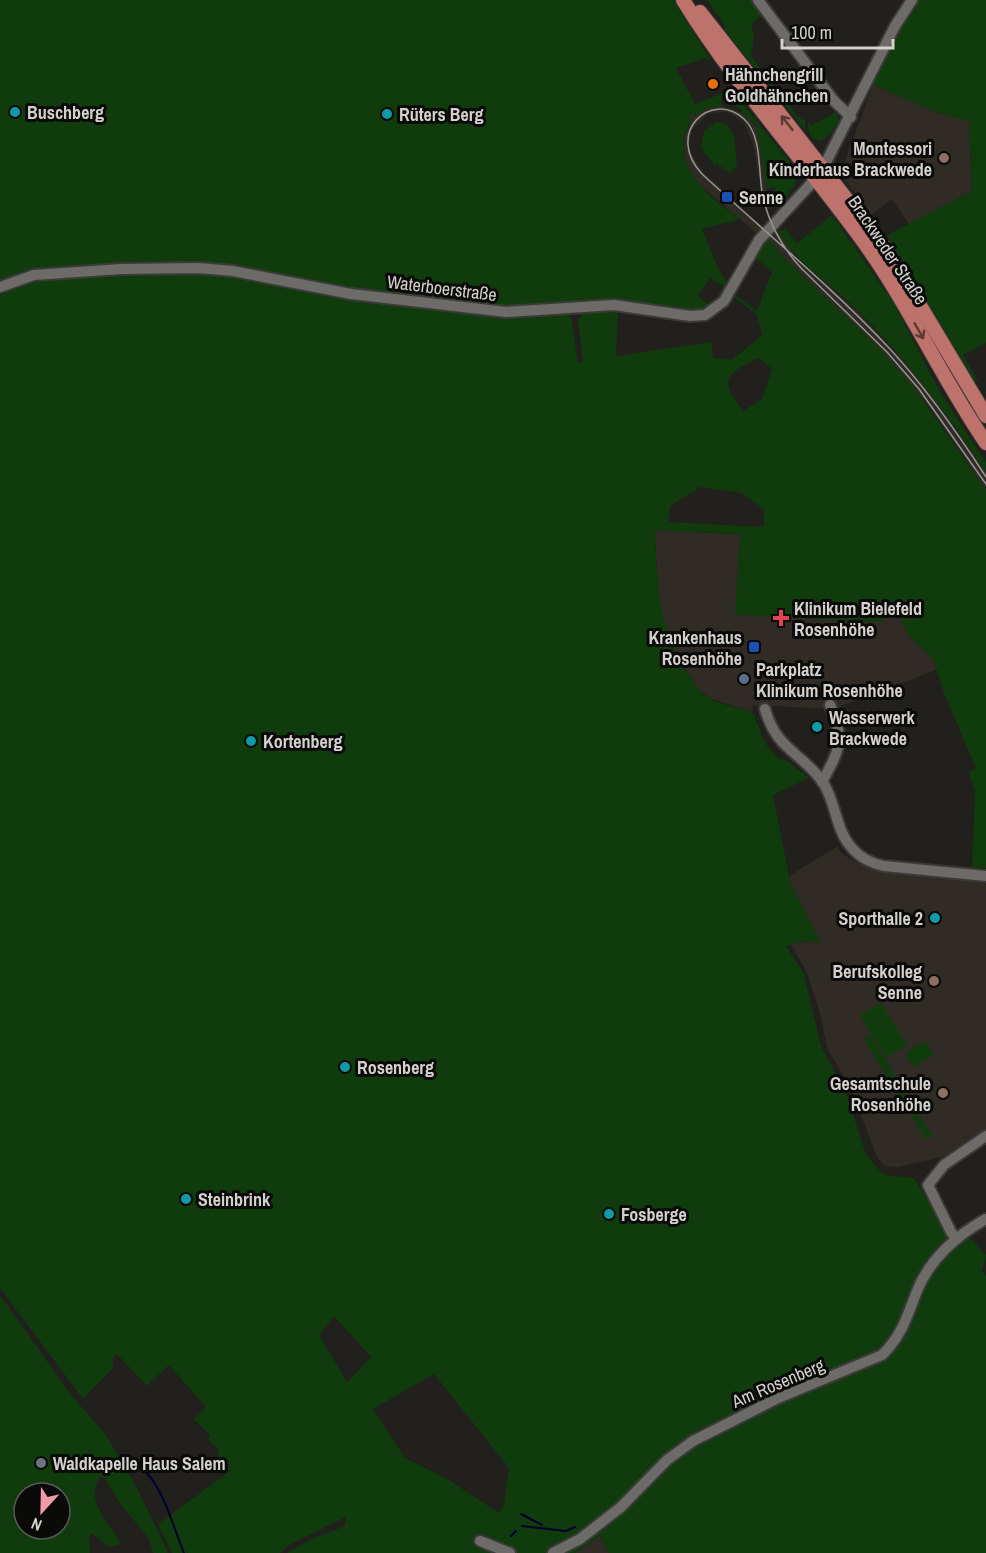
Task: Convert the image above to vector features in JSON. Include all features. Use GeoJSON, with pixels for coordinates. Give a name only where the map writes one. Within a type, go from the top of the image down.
{"type":"FeatureCollection","features":[{"type":"Feature","properties":{"kind":"main road","name":"Brackweder Straße"},"geometry":{"type":"LineString","coordinates":[[683,0],[716,53],[820,174],[905,278],[986,416]]}},
{"type":"Feature","properties":{"kind":"main road","name":"Brackweder Straße"},"geometry":{"type":"LineString","coordinates":[[693,0],[820,174],[883,270],[986,442]]}},
{"type":"Feature","properties":{"kind":"street"},"geometry":{"type":"LineString","coordinates":[[758,0],[834,101],[851,117]]}},
{"type":"Feature","properties":{"kind":"street","name":"Waterboerstraße"},"geometry":{"type":"LineString","coordinates":[[0,287],[34,275],[121,269],[199,268],[233,270],[351,294],[506,312],[625,305],[699,317],[711,313],[724,301],[755,244],[820,174],[896,26],[912,0]]}},
{"type":"Feature","properties":{"kind":"street"},"geometry":{"type":"LineString","coordinates":[[822,782],[834,761],[840,740],[838,723],[830,705]]}},
{"type":"Feature","properties":{"kind":"street"},"geometry":{"type":"LineString","coordinates":[[765,709],[771,727],[782,745],[822,782],[846,840],[857,853],[869,861],[895,867],[986,876]]}},
{"type":"Feature","properties":{"kind":"street"},"geometry":{"type":"LineString","coordinates":[[957,1239],[945,1223],[928,1185],[944,1165],[986,1136]]}},
{"type":"Feature","properties":{"kind":"street","name":"Am Rosenberg"},"geometry":{"type":"LineString","coordinates":[[553,1553],[580,1539],[621,1507],[667,1460],[693,1441],[776,1399],[882,1355],[899,1335],[926,1273],[957,1239],[986,1218]]}},
{"type":"Feature","properties":{"kind":"street"},"geometry":{"type":"LineString","coordinates":[[480,1541],[510,1553]]}},
{"type":"Feature","properties":{"kind":"shaded area"},"geometry":{"type":"Polygon","coordinates":[[[873,85],[936,112],[969,121],[972,191],[909,224],[892,199],[871,215],[842,176],[842,169],[873,85]]]}},
{"type":"Feature","properties":{"kind":"shaded area"},"geometry":{"type":"Polygon","coordinates":[[[723,106],[746,115],[758,129],[770,209],[765,209],[753,144],[743,121],[727,112],[709,113],[693,128],[689,141],[690,152],[703,172],[763,227],[756,233],[693,179],[685,160],[684,137],[691,120],[688,117],[691,113],[695,116],[709,107],[723,106]]]}},
{"type":"Feature","properties":{"kind":"shaded area"},"geometry":{"type":"Polygon","coordinates":[[[774,230],[778,231],[796,257],[856,310],[925,385],[986,472],[986,490],[929,406],[880,349],[782,256],[767,237],[774,230]]]}},
{"type":"Feature","properties":{"kind":"shaded area","name":"Klinikum Bielefeld Rosenhöhe"},"geometry":{"type":"Polygon","coordinates":[[[655,530],[882,542],[910,637],[933,659],[936,670],[833,709],[753,705],[752,712],[712,699],[699,690],[676,654],[666,630],[658,599],[655,530]]]}},
{"type":"Feature","properties":{"kind":"shaded area"},"geometry":{"type":"Polygon","coordinates":[[[838,846],[841,853],[857,863],[886,872],[986,882],[986,1133],[942,1157],[898,1167],[885,1166],[877,1157],[851,1089],[827,1048],[819,1010],[807,973],[791,944],[819,940],[791,885],[789,876],[838,846]]]}},
{"type":"Feature","properties":{"kind":"shaded area"},"geometry":{"type":"Polygon","coordinates":[[[600,1536],[609,1553],[575,1553],[600,1536]]]}},
{"type":"Feature","properties":{"kind":"green space"},"geometry":{"type":"Polygon","coordinates":[[[0,0],[674,0],[712,62],[705,58],[676,68],[695,104],[731,90],[721,97],[723,106],[709,107],[694,116],[691,113],[688,117],[691,120],[685,136],[684,151],[687,165],[704,190],[741,219],[702,229],[719,270],[729,285],[724,287],[710,278],[698,296],[712,307],[686,312],[617,301],[522,308],[340,287],[233,266],[87,266],[38,271],[0,282],[0,0]]]}},
{"type":"Feature","properties":{"kind":"green space"},"geometry":{"type":"Polygon","coordinates":[[[707,0],[752,0],[766,19],[759,17],[751,24],[754,36],[751,56],[798,117],[805,120],[805,130],[723,28],[727,28],[707,0]]]}},
{"type":"Feature","properties":{"kind":"green space"},"geometry":{"type":"Polygon","coordinates":[[[919,0],[986,0],[986,343],[963,355],[978,381],[975,382],[887,235],[972,191],[969,121],[936,112],[873,85],[898,33],[919,0]]]}},
{"type":"Feature","properties":{"kind":"green space"},"geometry":{"type":"Polygon","coordinates":[[[733,92],[797,171],[794,186],[778,209],[775,187],[767,188],[756,125],[742,113],[743,110],[724,101],[733,92]]]}},
{"type":"Feature","properties":{"kind":"green space"},"geometry":{"type":"Polygon","coordinates":[[[837,112],[839,121],[830,134],[821,141],[811,136],[808,121],[812,125],[837,112]]]}},
{"type":"Feature","properties":{"kind":"green space"},"geometry":{"type":"Polygon","coordinates":[[[716,122],[726,124],[734,135],[737,166],[730,173],[717,164],[715,166],[701,148],[704,131],[716,122]]]}},
{"type":"Feature","properties":{"kind":"green space"},"geometry":{"type":"Polygon","coordinates":[[[832,215],[893,302],[939,390],[986,463],[986,472],[942,408],[910,368],[848,301],[795,254],[778,231],[785,229],[797,243],[832,215]]]}},
{"type":"Feature","properties":{"kind":"green space"},"geometry":{"type":"Polygon","coordinates":[[[767,237],[782,256],[880,349],[916,390],[986,490],[986,868],[972,867],[975,793],[969,772],[976,768],[944,693],[933,659],[910,637],[893,605],[881,622],[735,614],[740,534],[655,530],[660,602],[669,635],[685,669],[698,688],[708,697],[752,712],[766,744],[777,758],[787,761],[809,778],[773,795],[791,885],[820,941],[800,942],[786,946],[804,974],[821,1046],[846,1093],[866,1154],[882,1173],[914,1178],[950,1238],[930,1274],[967,1235],[986,1255],[982,1272],[986,1276],[986,1553],[609,1553],[600,1536],[575,1553],[287,1553],[309,1540],[345,1526],[346,1517],[291,1544],[280,1553],[172,1553],[158,1524],[230,1471],[218,1455],[219,1451],[208,1439],[210,1435],[194,1419],[206,1407],[169,1365],[147,1386],[117,1354],[113,1357],[113,1368],[83,1399],[0,1288],[0,296],[20,286],[76,276],[142,273],[203,274],[226,275],[526,315],[567,314],[571,318],[578,363],[583,362],[578,320],[583,314],[618,308],[616,356],[711,342],[713,358],[732,360],[762,335],[757,315],[732,295],[733,293],[757,311],[772,272],[753,256],[767,237]],[[758,358],[729,378],[728,384],[743,411],[762,399],[772,369],[758,358]],[[700,487],[670,506],[669,522],[764,527],[764,510],[742,493],[700,487]],[[334,1316],[319,1335],[347,1382],[371,1357],[334,1316]],[[434,1374],[373,1409],[405,1458],[444,1477],[499,1513],[504,1505],[509,1468],[434,1374]]]}},
{"type":"Feature","properties":{"kind":"green space"},"geometry":{"type":"Polygon","coordinates":[[[881,1003],[907,1045],[886,1058],[860,1015],[881,1003]]]}},
{"type":"Feature","properties":{"kind":"green space"},"geometry":{"type":"Polygon","coordinates":[[[870,1035],[932,1136],[926,1139],[864,1039],[870,1035]]]}},
{"type":"Feature","properties":{"kind":"green space"},"geometry":{"type":"Polygon","coordinates":[[[925,1041],[933,1055],[913,1067],[905,1053],[925,1041]]]}},
{"type":"Feature","properties":{"kind":"green space"},"geometry":{"type":"Polygon","coordinates":[[[0,1295],[71,1395],[106,1435],[138,1490],[168,1553],[153,1553],[149,1539],[119,1502],[104,1477],[100,1477],[96,1485],[96,1502],[104,1519],[120,1541],[119,1545],[110,1547],[91,1533],[90,1553],[0,1553],[0,1295]]]}},
{"type":"Feature","properties":{"kind":"waterway"},"geometry":{"type":"LineString","coordinates":[[135,1464],[144,1471],[159,1491],[184,1553]]}},
{"type":"Feature","properties":{"kind":"waterway"},"geometry":{"type":"LineString","coordinates":[[521,1514],[542,1525]]}},
{"type":"Feature","properties":{"kind":"waterway"},"geometry":{"type":"LineString","coordinates":[[522,1526],[566,1531],[575,1527]]}},
{"type":"Feature","properties":{"kind":"waterway"},"geometry":{"type":"LineString","coordinates":[[511,1536],[516,1531]]}},
{"type":"Feature","properties":{"kind":"tram line"},"geometry":{"type":"LineString","coordinates":[[986,477],[941,411],[890,349],[822,282],[798,260],[774,239],[702,174],[692,159],[688,144],[690,131],[696,120],[706,112],[718,109],[731,111],[744,119],[755,136],[764,202],[770,220],[779,238],[784,246],[789,254],[887,352],[919,389],[986,484]]}},
{"type":"Feature","properties":{"kind":"place","name":"Hähnchengrill Goldhähnchen"},"geometry":{"type":"Point","coordinates":[713,84]}},
{"type":"Feature","properties":{"kind":"place","name":"Buschberg"},"geometry":{"type":"Point","coordinates":[15,112]}},
{"type":"Feature","properties":{"kind":"place","name":"Rüters Berg"},"geometry":{"type":"Point","coordinates":[387,114]}},
{"type":"Feature","properties":{"kind":"place","name":"Montessori Kinderhaus Brackwede"},"geometry":{"type":"Point","coordinates":[944,158]}},
{"type":"Feature","properties":{"kind":"place","name":"Senne"},"geometry":{"type":"Point","coordinates":[727,197]}},
{"type":"Feature","properties":{"kind":"place","name":"Klinikum Bielefeld Rosenhöhe"},"geometry":{"type":"Point","coordinates":[781,618]}},
{"type":"Feature","properties":{"kind":"place","name":"Krankenhaus Rosenhöhe"},"geometry":{"type":"Point","coordinates":[754,647]}},
{"type":"Feature","properties":{"kind":"place","name":"Parkplatz Klinikum Rosenhöhe"},"geometry":{"type":"Point","coordinates":[744,679]}},
{"type":"Feature","properties":{"kind":"place","name":"Wasserwerk Brackwede"},"geometry":{"type":"Point","coordinates":[817,727]}},
{"type":"Feature","properties":{"kind":"place","name":"Kortenberg"},"geometry":{"type":"Point","coordinates":[251,741]}},
{"type":"Feature","properties":{"kind":"place","name":"Sporthalle 2"},"geometry":{"type":"Point","coordinates":[935,918]}},
{"type":"Feature","properties":{"kind":"place","name":"Berufskolleg Senne"},"geometry":{"type":"Point","coordinates":[934,981]}},
{"type":"Feature","properties":{"kind":"place","name":"Rosenberg"},"geometry":{"type":"Point","coordinates":[345,1067]}},
{"type":"Feature","properties":{"kind":"place","name":"Gesamtschule Rosenhöhe"},"geometry":{"type":"Point","coordinates":[943,1093]}},
{"type":"Feature","properties":{"kind":"place","name":"Steinbrink"},"geometry":{"type":"Point","coordinates":[186,1199]}},
{"type":"Feature","properties":{"kind":"place","name":"Fosberge"},"geometry":{"type":"Point","coordinates":[609,1214]}},
{"type":"Feature","properties":{"kind":"place","name":"Waldkapelle Haus Salem"},"geometry":{"type":"Point","coordinates":[41,1463]}}]}
